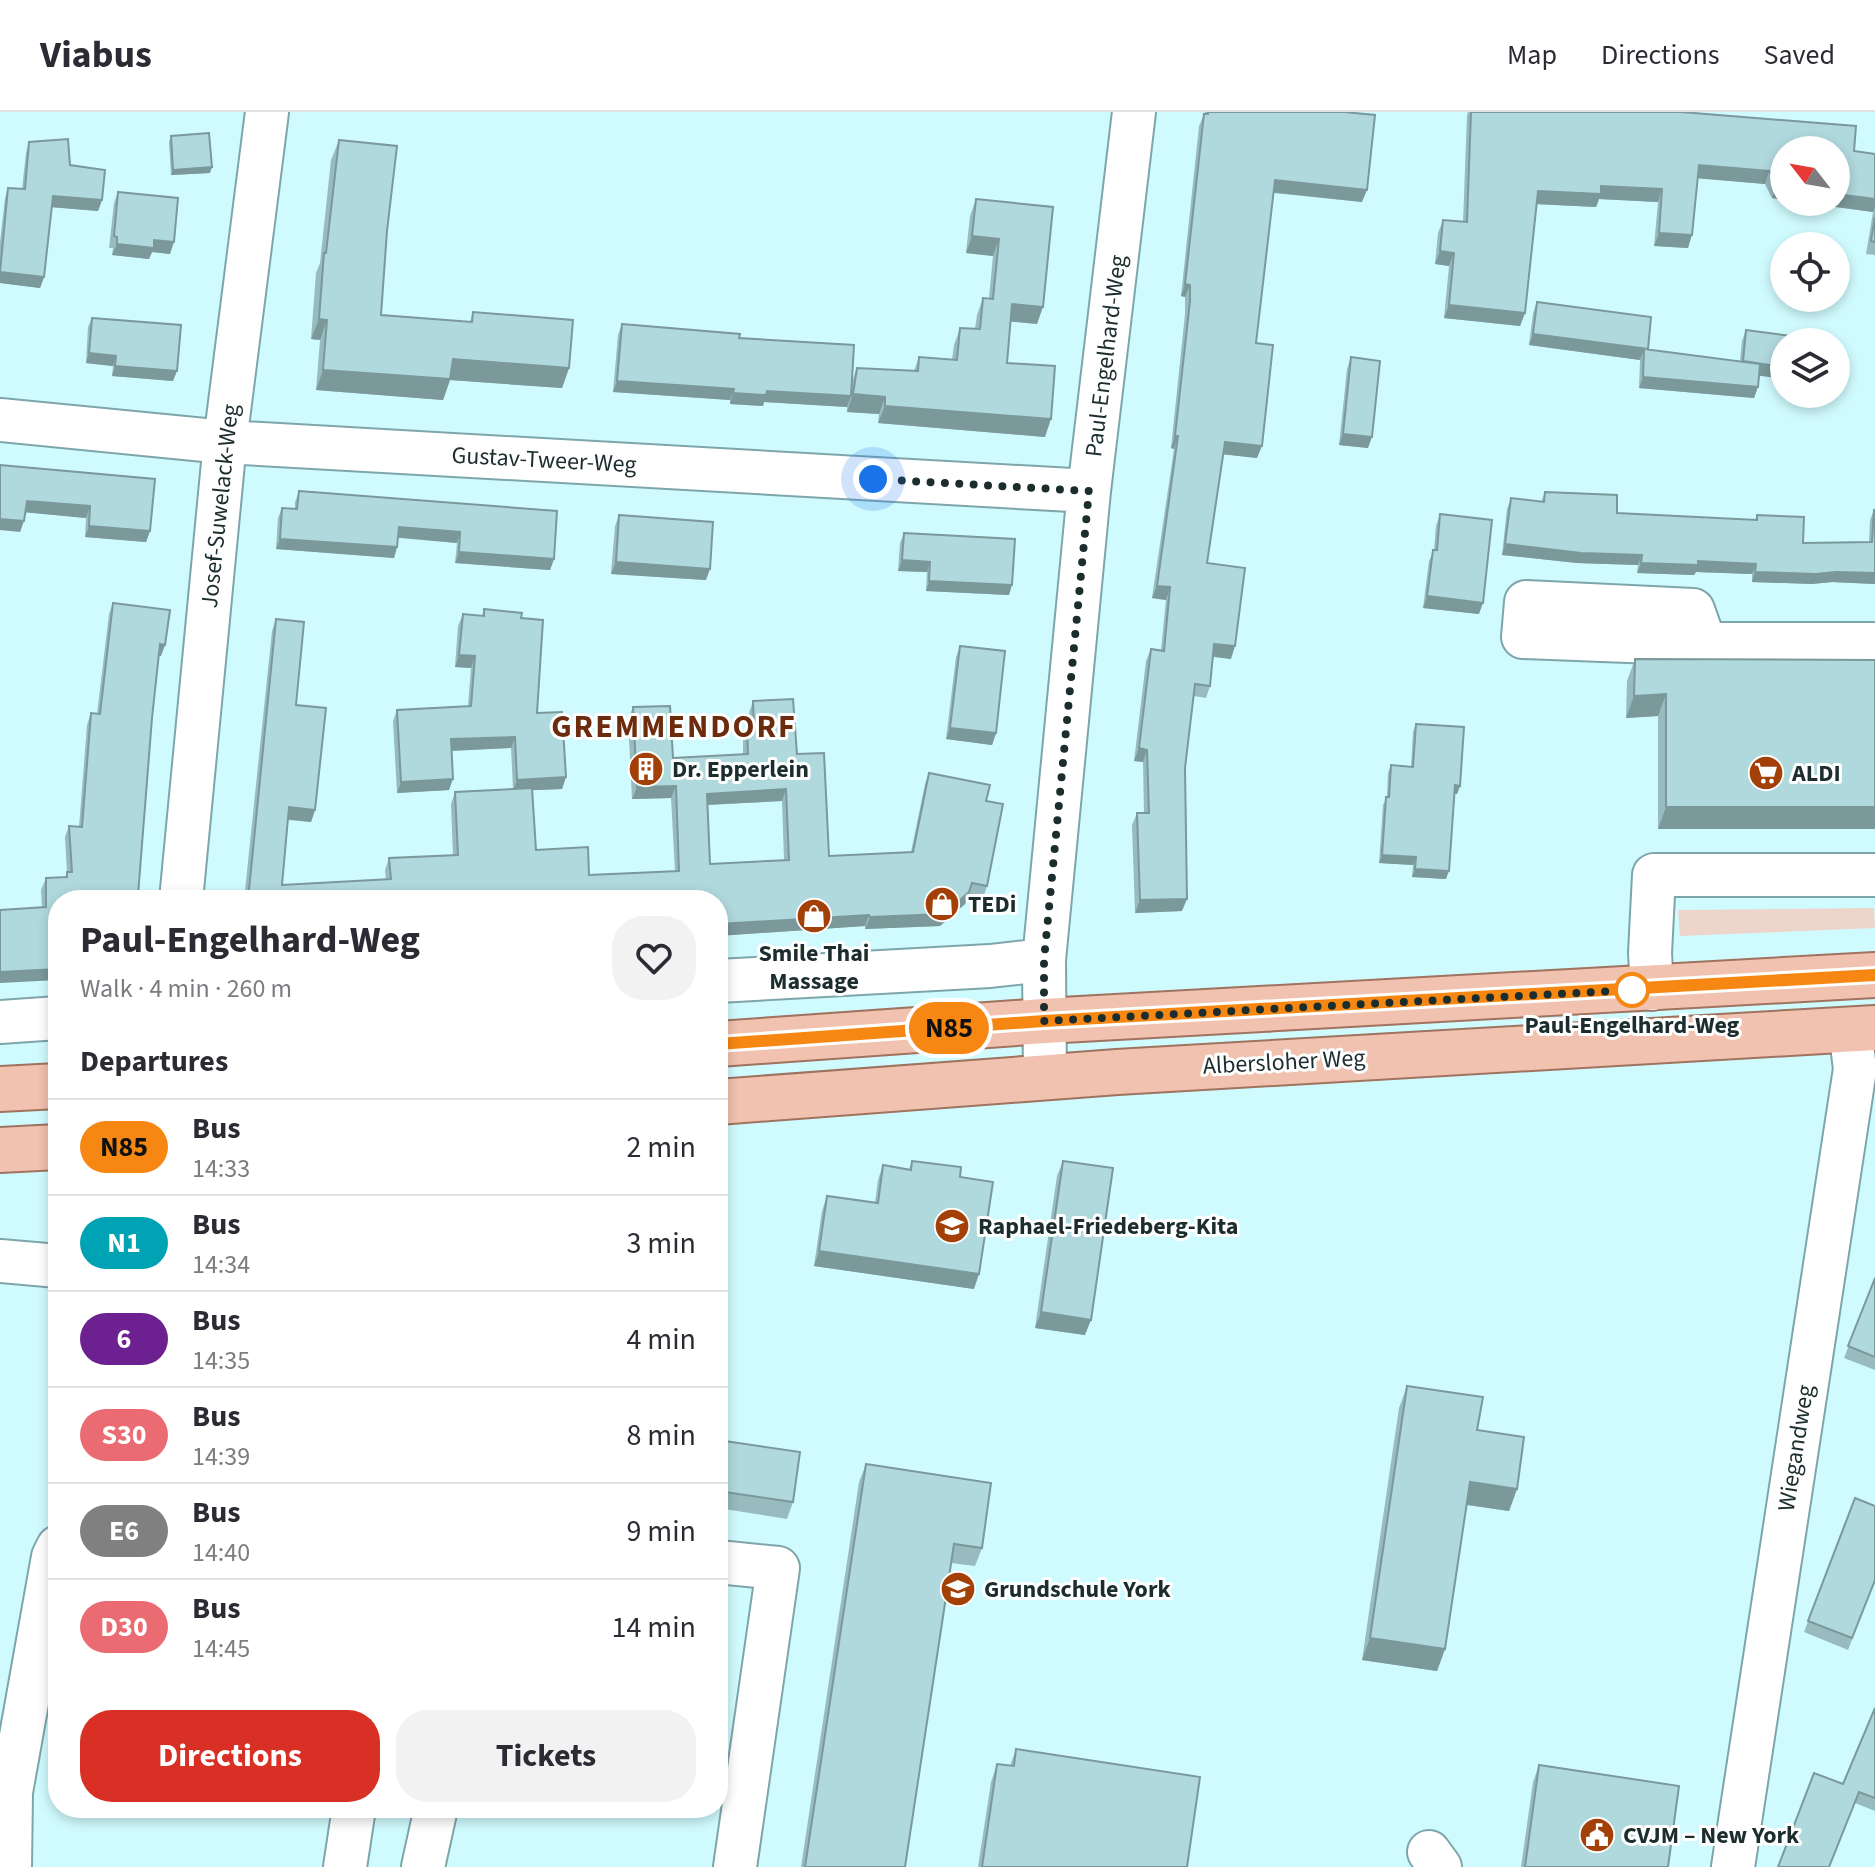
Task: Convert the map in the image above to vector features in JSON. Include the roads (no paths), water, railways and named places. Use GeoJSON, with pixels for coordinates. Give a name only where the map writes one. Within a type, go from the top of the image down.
{"type":"FeatureCollection","features":[{"type":"Feature","properties":{"kind":"main road"},"geometry":{"type":"LineString","coordinates":[[728,1043],[1044,1021],[1860,976],[1863,1028]]}},
{"type":"Feature","properties":{"kind":"main road","name":"Albersloher Weg"},"geometry":{"type":"LineString","coordinates":[[728,1101],[1045,1078],[1863,1028]]}},
{"type":"Feature","properties":{"kind":"main road"},"geometry":{"type":"LineString","coordinates":[[0,1089],[48,1087]]}},
{"type":"Feature","properties":{"kind":"main road"},"geometry":{"type":"LineString","coordinates":[[0,1150],[48,1148]]}},
{"type":"Feature","properties":{"kind":"street","name":"Josef-Suwelack-Weg"},"geometry":{"type":"LineString","coordinates":[[182,890],[225,442],[267,112]]}},
{"type":"Feature","properties":{"kind":"street","name":"Paul-Engelhard-Weg"},"geometry":{"type":"LineString","coordinates":[[1045,1078],[1044,960],[1089,491],[1134,112]]}},
{"type":"Feature","properties":{"kind":"street","name":"Gustav-Tweer-Weg"},"geometry":{"type":"LineString","coordinates":[[0,420],[225,442],[1089,491]]}},
{"type":"Feature","properties":{"kind":"street"},"geometry":{"type":"LineString","coordinates":[[1705,644],[1875,644]]}},
{"type":"Feature","properties":{"kind":"street"},"geometry":{"type":"LineString","coordinates":[[1652,989],[1650,953],[1654,875],[1875,875]]}},
{"type":"Feature","properties":{"kind":"street"},"geometry":{"type":"LineString","coordinates":[[728,980],[990,966],[1044,960]]}},
{"type":"Feature","properties":{"kind":"street"},"geometry":{"type":"LineString","coordinates":[[0,1022],[48,1019]]}},
{"type":"Feature","properties":{"kind":"street","name":"Wiegandweg"},"geometry":{"type":"LineString","coordinates":[[1733,1867],[1863,1028]]}},
{"type":"Feature","properties":{"kind":"street"},"geometry":{"type":"LineString","coordinates":[[0,1261],[48,1265]]}},
{"type":"Feature","properties":{"kind":"street"},"geometry":{"type":"LineString","coordinates":[[728,1563],[778,1568],[735,1867]]}},
{"type":"Feature","properties":{"kind":"street"},"geometry":{"type":"LineString","coordinates":[[10,1867],[11,1792],[48,1582]]}},
{"type":"Feature","properties":{"kind":"street"},"geometry":{"type":"LineString","coordinates":[[345,1867],[352,1818]]}},
{"type":"Feature","properties":{"kind":"street"},"geometry":{"type":"LineString","coordinates":[[423,1867],[434,1818]]}},
{"type":"Feature","properties":{"kind":"place","name":"Dr. Epperlein"},"geometry":{"type":"Point","coordinates":[646,769]}},
{"type":"Feature","properties":{"kind":"place","name":"ALDI"},"geometry":{"type":"Point","coordinates":[1766,773]}},
{"type":"Feature","properties":{"kind":"place","name":"TEDi"},"geometry":{"type":"Point","coordinates":[942,904]}},
{"type":"Feature","properties":{"kind":"place","name":"Smile Thai Massage"},"geometry":{"type":"Point","coordinates":[814,916]}},
{"type":"Feature","properties":{"kind":"place","name":"Paul-Engelhard-Weg"},"geometry":{"type":"Point","coordinates":[1632,990]}},
{"type":"Feature","properties":{"kind":"place","name":"Raphael-Friedeberg-Kita"},"geometry":{"type":"Point","coordinates":[952,1226]}},
{"type":"Feature","properties":{"kind":"place","name":"Grundschule York"},"geometry":{"type":"Point","coordinates":[958,1589]}},
{"type":"Feature","properties":{"kind":"place","name":"CVJM – New York"},"geometry":{"type":"Point","coordinates":[1597,1835]}},
{"type":"Feature","properties":{"kind":"district","name":"GREMMENDORF"},"geometry":{"type":"Point","coordinates":[674,727]}}]}
